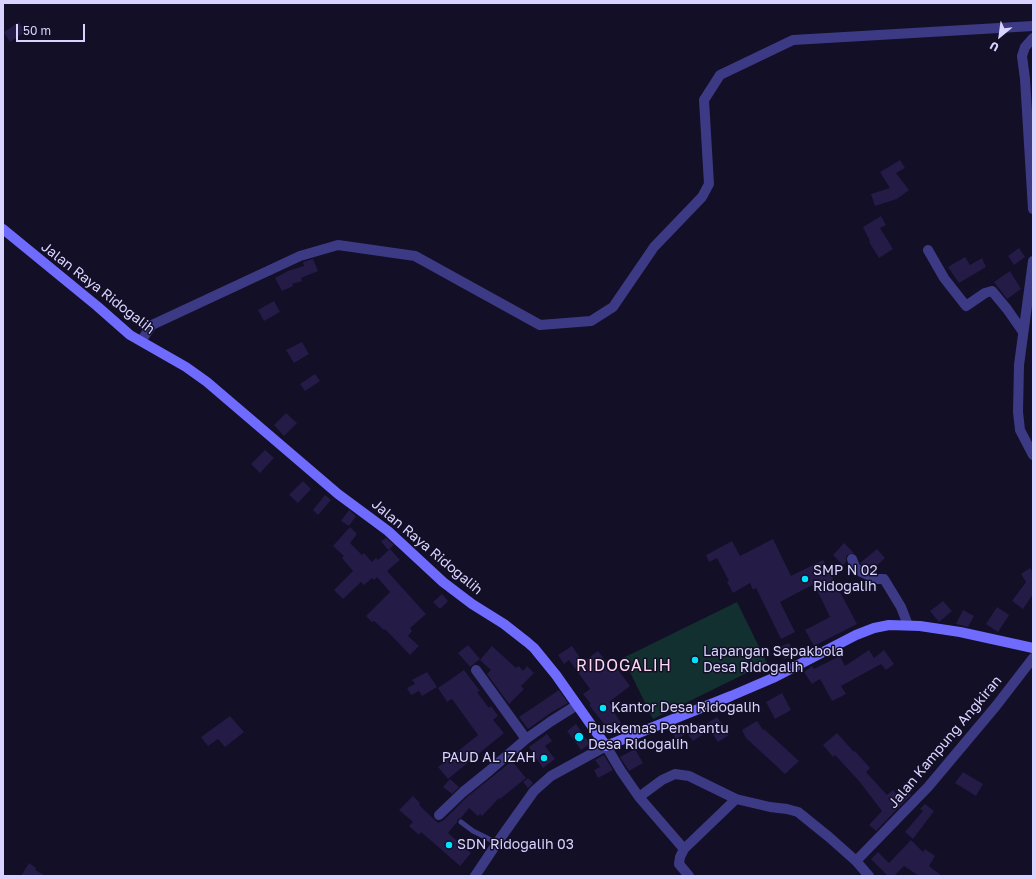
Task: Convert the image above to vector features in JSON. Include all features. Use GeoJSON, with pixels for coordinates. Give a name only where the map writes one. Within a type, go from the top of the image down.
{"type":"FeatureCollection","features":[{"type":"Feature","properties":{"kind":"street"},"geometry":{"type":"LineString","coordinates":[[141,341],[152,325],[300,256],[338,245],[415,256],[540,325],[591,321],[613,307],[654,247],[702,197],[709,184],[704,100],[720,75],[793,40],[1033,26]]}},
{"type":"Feature","properties":{"kind":"street"},"geometry":{"type":"LineString","coordinates":[[1033,38],[1025,47],[1022,56],[1025,79],[1033,209]]}},
{"type":"Feature","properties":{"kind":"street","name":"Jalan Raya Ridogalih"},"geometry":{"type":"LineString","coordinates":[[3,229],[130,335],[204,379],[338,494],[388,531],[449,586],[527,642],[547,663],[606,746]]}},
{"type":"Feature","properties":{"kind":"street"},"geometry":{"type":"LineString","coordinates":[[928,250],[944,278],[966,306],[985,293],[992,291],[1023,332]]}},
{"type":"Feature","properties":{"kind":"street"},"geometry":{"type":"LineString","coordinates":[[1033,261],[1019,365],[1018,412],[1020,430],[1033,456]]}},
{"type":"Feature","properties":{"kind":"street"},"geometry":{"type":"LineString","coordinates":[[852,559],[855,567],[861,572],[876,580],[884,579],[901,607],[908,625]]}},
{"type":"Feature","properties":{"kind":"street"},"geometry":{"type":"LineString","coordinates":[[475,876],[534,792],[544,782],[606,746],[773,678],[865,631],[889,625],[908,625],[960,632],[1033,648]]}},
{"type":"Feature","properties":{"kind":"street","name":"Jalan Kampung Angkiran"},"geometry":{"type":"LineString","coordinates":[[856,861],[928,787],[996,706],[1033,658]]}},
{"type":"Feature","properties":{"kind":"street"},"geometry":{"type":"LineString","coordinates":[[476,670],[526,739]]}},
{"type":"Feature","properties":{"kind":"street"},"geometry":{"type":"LineString","coordinates":[[439,815],[463,792],[526,739],[577,705]]}},
{"type":"Feature","properties":{"kind":"street"},"geometry":{"type":"LineString","coordinates":[[606,746],[639,797],[684,850]]}},
{"type":"Feature","properties":{"kind":"street"},"geometry":{"type":"LineString","coordinates":[[639,797],[662,780],[675,774],[689,776],[736,799],[798,812],[856,861],[869,876]]}},
{"type":"Feature","properties":{"kind":"street"},"geometry":{"type":"LineString","coordinates":[[689,876],[679,864],[680,857],[684,850],[736,799]]}},
{"type":"Feature","properties":{"kind":"lane"},"geometry":{"type":"LineString","coordinates":[[462,822],[473,831],[497,843]]}},
{"type":"Feature","properties":{"kind":"green space","name":"Lapangan Sepakbola Desa Ridogalih"},"geometry":{"type":"Polygon","coordinates":[[[737,602],[767,663],[653,719],[623,658],[737,602]]]}},
{"type":"Feature","properties":{"kind":"building"},"geometry":{"type":"Polygon","coordinates":[[[19,22],[25,32],[10,42],[4,32],[19,22]]]}},
{"type":"Feature","properties":{"kind":"building"},"geometry":{"type":"Polygon","coordinates":[[[900,160],[905,168],[896,173],[909,190],[897,199],[875,206],[871,194],[890,188],[880,172],[900,160]]]}},
{"type":"Feature","properties":{"kind":"building"},"geometry":{"type":"Polygon","coordinates":[[[881,216],[886,225],[880,228],[893,249],[879,258],[869,242],[870,241],[863,227],[881,216]]]}},
{"type":"Feature","properties":{"kind":"building"},"geometry":{"type":"Polygon","coordinates":[[[1019,248],[1025,257],[1014,265],[1008,256],[1019,248]]]}},
{"type":"Feature","properties":{"kind":"building"},"geometry":{"type":"Polygon","coordinates":[[[965,257],[970,265],[982,258],[986,267],[959,283],[948,267],[965,257]]]}},
{"type":"Feature","properties":{"kind":"building"},"geometry":{"type":"Polygon","coordinates":[[[313,259],[318,271],[301,278],[302,281],[292,284],[293,286],[282,291],[275,278],[288,271],[304,266],[303,262],[313,259]]]}},
{"type":"Feature","properties":{"kind":"building"},"geometry":{"type":"Polygon","coordinates":[[[1010,271],[1021,289],[1007,299],[994,282],[1010,271]]]}},
{"type":"Feature","properties":{"kind":"building"},"geometry":{"type":"Polygon","coordinates":[[[274,301],[280,312],[264,321],[258,310],[274,301]]]}},
{"type":"Feature","properties":{"kind":"building"},"geometry":{"type":"Polygon","coordinates":[[[302,342],[309,354],[294,363],[286,350],[302,342]]]}},
{"type":"Feature","properties":{"kind":"building"},"geometry":{"type":"Polygon","coordinates":[[[315,374],[320,381],[305,391],[300,384],[315,374]]]}},
{"type":"Feature","properties":{"kind":"building"},"geometry":{"type":"Polygon","coordinates":[[[286,413],[297,423],[284,436],[274,425],[286,413]]]}},
{"type":"Feature","properties":{"kind":"building"},"geometry":{"type":"Polygon","coordinates":[[[265,450],[274,458],[260,473],[251,464],[265,450]]]}},
{"type":"Feature","properties":{"kind":"building"},"geometry":{"type":"Polygon","coordinates":[[[303,481],[311,489],[298,503],[289,495],[303,481]]]}},
{"type":"Feature","properties":{"kind":"building"},"geometry":{"type":"Polygon","coordinates":[[[325,495],[331,500],[318,515],[313,510],[325,495]]]}},
{"type":"Feature","properties":{"kind":"building"},"geometry":{"type":"Polygon","coordinates":[[[349,510],[356,516],[349,526],[341,521],[349,510]]]}},
{"type":"Feature","properties":{"kind":"building"},"geometry":{"type":"Polygon","coordinates":[[[350,527],[357,534],[350,543],[362,555],[364,553],[372,562],[376,558],[378,560],[390,549],[400,560],[387,571],[426,614],[410,628],[412,631],[408,636],[419,646],[410,655],[385,629],[384,630],[374,621],[372,622],[366,616],[390,592],[377,577],[374,580],[372,578],[364,585],[361,582],[343,599],[334,590],[353,571],[342,558],[344,556],[333,546],[350,527]]]}},
{"type":"Feature","properties":{"kind":"building"},"geometry":{"type":"Polygon","coordinates":[[[386,538],[394,545],[388,550],[381,541],[386,538]]]}},
{"type":"Feature","properties":{"kind":"building"},"geometry":{"type":"Polygon","coordinates":[[[773,539],[791,576],[823,560],[857,624],[814,646],[805,630],[830,617],[814,584],[780,602],[795,632],[781,639],[756,588],[753,590],[750,583],[733,593],[727,582],[729,581],[717,558],[709,562],[706,555],[732,541],[740,556],[773,539]]]}},
{"type":"Feature","properties":{"kind":"building"},"geometry":{"type":"Polygon","coordinates":[[[844,543],[854,553],[847,555],[846,562],[843,565],[833,555],[844,543]]]}},
{"type":"Feature","properties":{"kind":"building"},"geometry":{"type":"Polygon","coordinates":[[[877,549],[885,558],[872,570],[860,563],[877,549]]]}},
{"type":"Feature","properties":{"kind":"building"},"geometry":{"type":"Polygon","coordinates":[[[1030,568],[1033,572],[1033,594],[1023,609],[1012,601],[1026,582],[1021,574],[1030,568]]]}},
{"type":"Feature","properties":{"kind":"building"},"geometry":{"type":"Polygon","coordinates":[[[442,594],[448,601],[440,609],[433,602],[442,594]]]}},
{"type":"Feature","properties":{"kind":"building"},"geometry":{"type":"Polygon","coordinates":[[[943,601],[952,611],[939,622],[930,611],[943,601]]]}},
{"type":"Feature","properties":{"kind":"building"},"geometry":{"type":"Polygon","coordinates":[[[997,607],[1009,615],[998,632],[986,624],[997,607]]]}},
{"type":"Feature","properties":{"kind":"building"},"geometry":{"type":"Polygon","coordinates":[[[963,610],[974,616],[968,627],[956,624],[963,610]]]}},
{"type":"Feature","properties":{"kind":"building"},"geometry":{"type":"Polygon","coordinates":[[[789,643],[794,654],[784,659],[779,647],[789,643]]]}},
{"type":"Feature","properties":{"kind":"building"},"geometry":{"type":"Polygon","coordinates":[[[468,645],[480,659],[470,667],[458,653],[468,645]]]}},
{"type":"Feature","properties":{"kind":"building"},"geometry":{"type":"Polygon","coordinates":[[[492,646],[516,668],[519,666],[523,671],[527,666],[534,673],[521,686],[524,689],[509,704],[487,674],[491,670],[480,660],[492,646]]]}},
{"type":"Feature","properties":{"kind":"building"},"geometry":{"type":"Polygon","coordinates":[[[572,646],[583,662],[598,651],[613,671],[617,668],[630,686],[609,702],[616,711],[614,712],[623,726],[611,733],[589,705],[591,704],[583,694],[590,689],[569,660],[564,664],[558,655],[572,646]]]}},
{"type":"Feature","properties":{"kind":"building"},"geometry":{"type":"Polygon","coordinates":[[[869,650],[874,658],[884,650],[894,664],[886,670],[881,664],[841,686],[846,694],[832,701],[820,679],[812,684],[804,672],[812,666],[814,669],[840,656],[845,666],[869,650]]]}},
{"type":"Feature","properties":{"kind":"building"},"geometry":{"type":"Polygon","coordinates":[[[464,670],[480,691],[477,692],[489,708],[491,706],[498,716],[493,720],[504,733],[448,779],[438,767],[478,735],[452,699],[447,702],[438,688],[464,670]]]}},
{"type":"Feature","properties":{"kind":"building"},"geometry":{"type":"Polygon","coordinates":[[[427,672],[437,687],[422,696],[419,691],[411,695],[407,688],[415,684],[412,680],[427,672]]]}},
{"type":"Feature","properties":{"kind":"building"},"geometry":{"type":"Polygon","coordinates":[[[559,690],[568,703],[528,729],[519,717],[559,690]]]}},
{"type":"Feature","properties":{"kind":"building"},"geometry":{"type":"Polygon","coordinates":[[[782,693],[791,710],[775,719],[766,702],[782,693]]]}},
{"type":"Feature","properties":{"kind":"building"},"geometry":{"type":"Polygon","coordinates":[[[230,716],[244,732],[225,747],[218,739],[208,746],[201,737],[230,716]]]}},
{"type":"Feature","properties":{"kind":"building"},"geometry":{"type":"Polygon","coordinates":[[[717,717],[729,735],[718,742],[706,724],[717,717]]]}},
{"type":"Feature","properties":{"kind":"building"},"geometry":{"type":"Polygon","coordinates":[[[757,721],[763,730],[764,729],[799,761],[785,774],[746,738],[742,730],[757,721]]]}},
{"type":"Feature","properties":{"kind":"building"},"geometry":{"type":"Polygon","coordinates":[[[698,723],[705,733],[693,741],[686,732],[698,723]]]}},
{"type":"Feature","properties":{"kind":"building","name":"Puskemas Pembantu Desa Ridogalih"},"geometry":{"type":"Polygon","coordinates":[[[576,724],[590,744],[581,750],[567,731],[576,724]]]}},
{"type":"Feature","properties":{"kind":"building"},"geometry":{"type":"Polygon","coordinates":[[[681,724],[686,734],[676,739],[671,730],[681,724]]]}},
{"type":"Feature","properties":{"kind":"building"},"geometry":{"type":"Polygon","coordinates":[[[837,733],[870,768],[866,772],[887,795],[893,790],[902,800],[908,793],[911,795],[876,831],[869,825],[882,811],[859,781],[835,755],[833,757],[823,745],[837,733]]]}},
{"type":"Feature","properties":{"kind":"building"},"geometry":{"type":"Polygon","coordinates":[[[547,734],[552,741],[545,746],[555,759],[543,768],[529,747],[547,734]]]}},
{"type":"Feature","properties":{"kind":"building"},"geometry":{"type":"Polygon","coordinates":[[[635,749],[643,763],[629,771],[620,757],[635,749]]]}},
{"type":"Feature","properties":{"kind":"building"},"geometry":{"type":"Polygon","coordinates":[[[604,755],[613,770],[598,778],[594,770],[600,767],[595,760],[604,755]]]}},
{"type":"Feature","properties":{"kind":"building"},"geometry":{"type":"Polygon","coordinates":[[[512,761],[526,778],[500,799],[499,798],[482,816],[480,814],[478,816],[469,808],[461,818],[458,819],[448,833],[471,853],[460,866],[421,832],[419,835],[409,826],[413,822],[399,810],[413,796],[420,803],[419,804],[421,807],[438,823],[444,820],[467,797],[512,761]]]}},
{"type":"Feature","properties":{"kind":"building"},"geometry":{"type":"Polygon","coordinates":[[[963,772],[983,784],[976,796],[955,783],[963,772]]]}},
{"type":"Feature","properties":{"kind":"building"},"geometry":{"type":"Polygon","coordinates":[[[528,778],[533,783],[528,788],[523,782],[528,778]]]}},
{"type":"Feature","properties":{"kind":"building"},"geometry":{"type":"Polygon","coordinates":[[[450,779],[459,787],[452,794],[443,787],[450,779]]]}},
{"type":"Feature","properties":{"kind":"building"},"geometry":{"type":"Polygon","coordinates":[[[925,804],[934,811],[913,839],[905,832],[923,811],[920,809],[925,804]]]}},
{"type":"Feature","properties":{"kind":"building"},"geometry":{"type":"Polygon","coordinates":[[[911,840],[923,852],[925,849],[935,856],[929,866],[942,876],[919,876],[904,866],[894,876],[888,876],[871,859],[878,852],[889,863],[911,840]]]}},
{"type":"Feature","properties":{"kind":"building"},"geometry":{"type":"Polygon","coordinates":[[[29,863],[36,868],[35,870],[46,876],[21,876],[29,863]]]}},
{"type":"Feature","properties":{"kind":"place","name":"SMP N 02 Ridogalih"},"geometry":{"type":"Point","coordinates":[805,579]}},
{"type":"Feature","properties":{"kind":"place","name":"Lapangan Sepakbola Desa Ridogalih"},"geometry":{"type":"Point","coordinates":[695,660]}},
{"type":"Feature","properties":{"kind":"place","name":"Kantor Desa Ridogalih"},"geometry":{"type":"Point","coordinates":[603,708]}},
{"type":"Feature","properties":{"kind":"place","name":"Puskemas Pembantu Desa Ridogalih"},"geometry":{"type":"Point","coordinates":[579,737]}},
{"type":"Feature","properties":{"kind":"place","name":"PAUD AL IZAH"},"geometry":{"type":"Point","coordinates":[544,758]}},
{"type":"Feature","properties":{"kind":"place","name":"SDN Ridogalih 03"},"geometry":{"type":"Point","coordinates":[449,845]}},
{"type":"Feature","properties":{"kind":"district","name":"RIDOGALIH"},"geometry":{"type":"Point","coordinates":[624,666]}}]}
